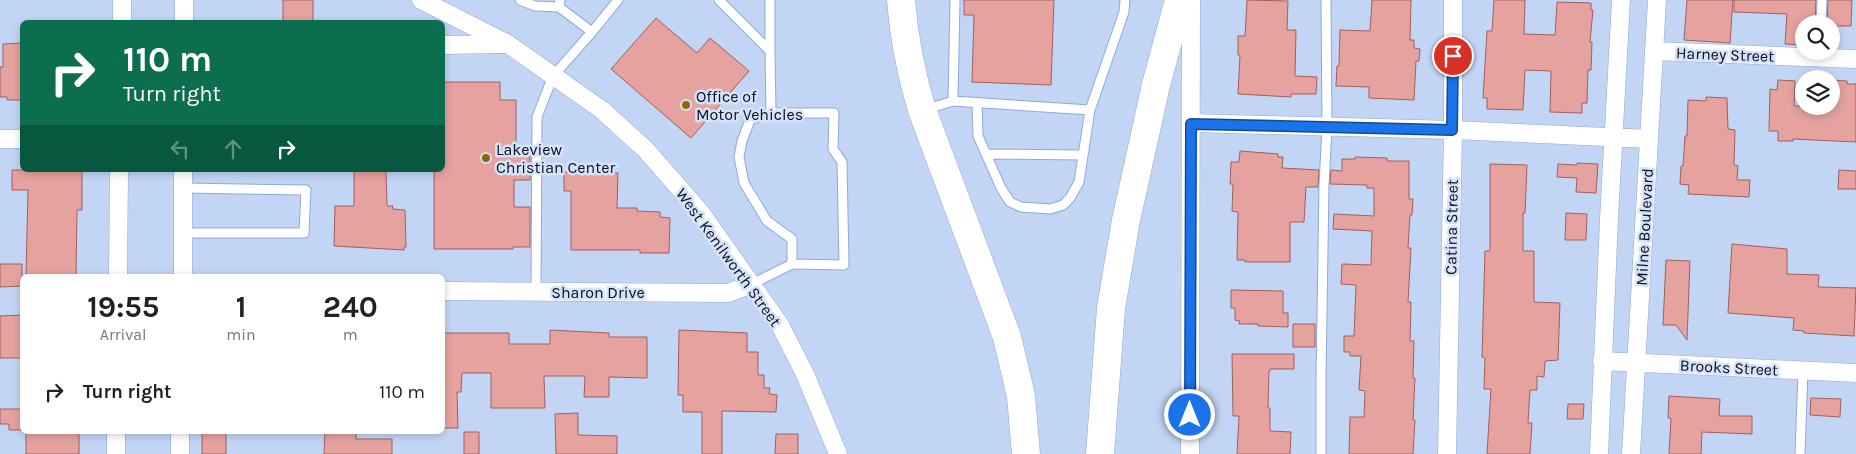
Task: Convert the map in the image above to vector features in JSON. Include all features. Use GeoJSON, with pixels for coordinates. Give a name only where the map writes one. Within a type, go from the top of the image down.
{"type":"FeatureCollection","features":[{"type":"Feature","properties":{"kind":"highway"},"geometry":{"type":"LineString","coordinates":[[901,0],[903,30],[922,110],[1007,337],[1021,396],[1026,454]]}},
{"type":"Feature","properties":{"kind":"highway"},"geometry":{"type":"LineString","coordinates":[[1100,454],[1110,308],[1126,220],[1154,95],[1179,0]]}},
{"type":"Feature","properties":{"kind":"street"},"geometry":{"type":"LineString","coordinates":[[122,0],[122,20]]}},
{"type":"Feature","properties":{"kind":"street"},"geometry":{"type":"LineString","coordinates":[[184,0],[184,20]]}},
{"type":"Feature","properties":{"kind":"street","name":"West Kenilworth Street"},"geometry":{"type":"LineString","coordinates":[[421,0],[508,44],[602,110],[646,150],[701,213],[780,325],[805,374],[838,454]]}},
{"type":"Feature","properties":{"kind":"street"},"geometry":{"type":"LineString","coordinates":[[1190,454],[1191,0]]}},
{"type":"Feature","properties":{"kind":"street","name":"Catina Street"},"geometry":{"type":"LineString","coordinates":[[1447,454],[1453,0]]}},
{"type":"Feature","properties":{"kind":"street"},"geometry":{"type":"LineString","coordinates":[[1599,454],[1602,361],[1621,0]]}},
{"type":"Feature","properties":{"kind":"street","name":"Milne Boulevard"},"geometry":{"type":"LineString","coordinates":[[1632,454],[1657,0]]}},
{"type":"Feature","properties":{"kind":"street"},"geometry":{"type":"LineString","coordinates":[[445,45],[508,44]]}},
{"type":"Feature","properties":{"kind":"street","name":"Harney Street"},"geometry":{"type":"LineString","coordinates":[[1654,51],[1795,54]]}},
{"type":"Feature","properties":{"kind":"street","name":"Harney Street"},"geometry":{"type":"LineString","coordinates":[[1840,57],[1856,59]]}},
{"type":"Feature","properties":{"kind":"street"},"geometry":{"type":"LineString","coordinates":[[1191,124],[1452,130],[1649,139]]}},
{"type":"Feature","properties":{"kind":"street"},"geometry":{"type":"LineString","coordinates":[[0,139],[20,139]]}},
{"type":"Feature","properties":{"kind":"street"},"geometry":{"type":"LineString","coordinates":[[118,274],[119,172]]}},
{"type":"Feature","properties":{"kind":"street"},"geometry":{"type":"LineString","coordinates":[[183,172],[183,274]]}},
{"type":"Feature","properties":{"kind":"street","name":"Sharon Drive"},"geometry":{"type":"LineString","coordinates":[[445,291],[728,294],[752,284]]}},
{"type":"Feature","properties":{"kind":"street","name":"Brooks Street"},"geometry":{"type":"LineString","coordinates":[[1602,361],[1856,373]]}},
{"type":"Feature","properties":{"kind":"street"},"geometry":{"type":"LineString","coordinates":[[116,434],[116,454]]}},
{"type":"Feature","properties":{"kind":"street"},"geometry":{"type":"LineString","coordinates":[[180,434],[180,454]]}},
{"type":"Feature","properties":{"kind":"lane"},"geometry":{"type":"LineString","coordinates":[[520,0],[535,6],[560,3],[592,32]]}},
{"type":"Feature","properties":{"kind":"lane"},"geometry":{"type":"LineString","coordinates":[[536,292],[537,117],[553,76],[618,0]]}},
{"type":"Feature","properties":{"kind":"lane"},"geometry":{"type":"LineString","coordinates":[[719,0],[770,51]]}},
{"type":"Feature","properties":{"kind":"lane"},"geometry":{"type":"LineString","coordinates":[[770,0],[771,113]]}},
{"type":"Feature","properties":{"kind":"lane"},"geometry":{"type":"LineString","coordinates":[[953,101],[956,0]]}},
{"type":"Feature","properties":{"kind":"lane"},"geometry":{"type":"LineString","coordinates":[[977,103],[978,136],[1001,188],[1010,202],[1021,207],[1050,209],[1063,205],[1070,198],[1079,182],[1090,110],[1124,12],[1124,0]]}},
{"type":"Feature","properties":{"kind":"lane"},"geometry":{"type":"LineString","coordinates":[[1322,454],[1323,204],[1327,127],[1326,0]]}},
{"type":"Feature","properties":{"kind":"lane"},"geometry":{"type":"LineString","coordinates":[[1821,15],[1822,0]]}},
{"type":"Feature","properties":{"kind":"lane"},"geometry":{"type":"LineString","coordinates":[[922,110],[953,101],[1090,110]]}},
{"type":"Feature","properties":{"kind":"lane"},"geometry":{"type":"LineString","coordinates":[[752,284],[792,264],[844,265],[842,162],[833,149],[834,113],[771,113],[750,120],[742,141],[740,157],[744,183],[767,221],[792,238],[792,264]]}},
{"type":"Feature","properties":{"kind":"lane"},"geometry":{"type":"LineString","coordinates":[[986,154],[1083,155]]}},
{"type":"Feature","properties":{"kind":"lane"},"geometry":{"type":"LineString","coordinates":[[183,188],[306,190],[304,233],[183,232]]}},
{"type":"Feature","properties":{"kind":"lane"},"geometry":{"type":"LineString","coordinates":[[1800,454],[1803,370]]}},
{"type":"Feature","properties":{"kind":"building"},"geometry":{"type":"Polygon","coordinates":[[[283,0],[313,0],[313,20],[283,20],[283,0]]]}},
{"type":"Feature","properties":{"kind":"building"},"geometry":{"type":"Polygon","coordinates":[[[964,0],[1054,0],[1051,85],[972,82],[974,15],[964,15],[964,0]]]}},
{"type":"Feature","properties":{"kind":"building"},"geometry":{"type":"Polygon","coordinates":[[[1247,0],[1288,1],[1287,30],[1296,30],[1295,76],[1317,77],[1316,94],[1291,94],[1291,97],[1238,94],[1240,55],[1238,55],[1238,36],[1245,36],[1247,0]]]}},
{"type":"Feature","properties":{"kind":"building"},"geometry":{"type":"Polygon","coordinates":[[[1372,0],[1411,0],[1410,40],[1414,40],[1414,48],[1420,49],[1419,61],[1416,61],[1414,100],[1369,98],[1369,87],[1336,86],[1337,66],[1339,66],[1340,30],[1370,31],[1372,0]]]}},
{"type":"Feature","properties":{"kind":"building"},"geometry":{"type":"Polygon","coordinates":[[[1494,0],[1525,0],[1524,34],[1555,35],[1557,2],[1591,3],[1591,10],[1593,10],[1590,42],[1592,42],[1591,70],[1588,70],[1587,103],[1582,103],[1582,113],[1550,112],[1551,71],[1525,70],[1523,110],[1487,109],[1487,98],[1483,98],[1487,31],[1492,31],[1494,0]]]}},
{"type":"Feature","properties":{"kind":"building"},"geometry":{"type":"Polygon","coordinates":[[[1687,0],[1733,0],[1730,43],[1684,40],[1687,0]]]}},
{"type":"Feature","properties":{"kind":"building"},"geometry":{"type":"Polygon","coordinates":[[[1734,0],[1816,0],[1815,15],[1795,15],[1795,45],[1785,44],[1787,14],[1734,12],[1734,0]]]}},
{"type":"Feature","properties":{"kind":"building"},"geometry":{"type":"Polygon","coordinates":[[[1828,0],[1852,0],[1851,26],[1840,26],[1840,15],[1827,15],[1828,0]]]}},
{"type":"Feature","properties":{"kind":"building","name":"Office of Motor Vehicles"},"geometry":{"type":"Polygon","coordinates":[[[656,18],[697,53],[710,38],[749,71],[691,138],[611,69],[656,18]]]}},
{"type":"Feature","properties":{"kind":"building"},"geometry":{"type":"Polygon","coordinates":[[[20,43],[20,100],[7,100],[7,97],[0,97],[0,67],[3,67],[3,44],[20,43]]]}},
{"type":"Feature","properties":{"kind":"building"},"geometry":{"type":"Polygon","coordinates":[[[1778,80],[1795,81],[1795,115],[1840,115],[1840,81],[1847,81],[1847,84],[1856,84],[1856,142],[1793,139],[1793,141],[1778,141],[1778,131],[1769,131],[1770,89],[1777,90],[1778,80]]]}},
{"type":"Feature","properties":{"kind":"building","name":"Lakeview Christian Center"},"geometry":{"type":"Polygon","coordinates":[[[445,82],[500,82],[500,100],[516,100],[516,147],[530,146],[530,180],[514,180],[514,207],[530,207],[530,247],[513,247],[513,249],[434,249],[434,172],[445,172],[445,82]]]}},
{"type":"Feature","properties":{"kind":"building"},"geometry":{"type":"Polygon","coordinates":[[[1706,97],[1727,98],[1728,129],[1735,130],[1734,165],[1738,166],[1737,180],[1750,180],[1749,197],[1688,194],[1689,185],[1680,184],[1685,136],[1687,136],[1688,100],[1706,101],[1706,97]]]}},
{"type":"Feature","properties":{"kind":"building"},"geometry":{"type":"Polygon","coordinates":[[[1240,151],[1278,154],[1278,157],[1283,157],[1282,168],[1319,170],[1318,187],[1306,187],[1304,222],[1290,222],[1290,262],[1245,262],[1245,260],[1237,260],[1238,212],[1232,211],[1233,184],[1230,184],[1231,162],[1239,162],[1240,151]]]}},
{"type":"Feature","properties":{"kind":"building"},"geometry":{"type":"Polygon","coordinates":[[[1355,157],[1387,158],[1387,161],[1409,161],[1409,199],[1413,199],[1408,248],[1411,248],[1408,302],[1411,302],[1410,341],[1414,341],[1413,420],[1415,420],[1413,454],[1349,454],[1350,417],[1364,417],[1365,391],[1359,390],[1361,356],[1350,356],[1350,352],[1344,352],[1344,336],[1354,336],[1356,285],[1341,284],[1342,264],[1371,265],[1372,231],[1333,229],[1334,214],[1374,216],[1374,188],[1367,188],[1367,185],[1330,184],[1331,170],[1342,171],[1342,159],[1355,159],[1355,157]]]}},
{"type":"Feature","properties":{"kind":"building"},"geometry":{"type":"Polygon","coordinates":[[[1577,163],[1598,164],[1596,193],[1576,192],[1577,178],[1557,177],[1558,164],[1577,165],[1577,163]]]}},
{"type":"Feature","properties":{"kind":"building"},"geometry":{"type":"Polygon","coordinates":[[[1490,164],[1527,165],[1525,213],[1523,213],[1523,251],[1534,251],[1534,302],[1560,303],[1558,360],[1545,361],[1544,377],[1537,376],[1537,390],[1530,390],[1528,423],[1532,423],[1530,454],[1487,454],[1491,389],[1484,389],[1485,358],[1482,357],[1485,251],[1490,251],[1490,164]]]}},
{"type":"Feature","properties":{"kind":"building"},"geometry":{"type":"Polygon","coordinates":[[[12,170],[20,170],[20,172],[82,172],[82,210],[77,210],[76,274],[26,274],[28,190],[12,190],[12,170]]]}},
{"type":"Feature","properties":{"kind":"building"},"geometry":{"type":"Polygon","coordinates":[[[1839,170],[1856,171],[1856,189],[1838,189],[1839,170]]]}},
{"type":"Feature","properties":{"kind":"building"},"geometry":{"type":"Polygon","coordinates":[[[579,171],[579,173],[618,173],[617,208],[637,208],[637,211],[660,212],[660,217],[670,218],[669,253],[640,253],[640,250],[571,250],[571,191],[564,191],[564,172],[579,171]]]}},
{"type":"Feature","properties":{"kind":"building"},"geometry":{"type":"Polygon","coordinates":[[[354,172],[386,172],[387,206],[393,206],[392,209],[405,210],[406,247],[404,247],[404,250],[334,246],[335,206],[354,206],[354,172]]]}},
{"type":"Feature","properties":{"kind":"building"},"geometry":{"type":"Polygon","coordinates":[[[1566,213],[1587,214],[1586,240],[1565,240],[1566,213]]]}},
{"type":"Feature","properties":{"kind":"building"},"geometry":{"type":"Polygon","coordinates":[[[1732,244],[1787,249],[1787,274],[1819,275],[1818,287],[1856,288],[1854,336],[1804,333],[1804,331],[1793,330],[1794,318],[1728,313],[1732,244]]]}},
{"type":"Feature","properties":{"kind":"building"},"geometry":{"type":"Polygon","coordinates":[[[1666,260],[1690,261],[1687,340],[1676,325],[1663,325],[1666,260]]]}},
{"type":"Feature","properties":{"kind":"building"},"geometry":{"type":"Polygon","coordinates":[[[0,264],[22,264],[20,286],[0,287],[0,264]]]}},
{"type":"Feature","properties":{"kind":"building"},"geometry":{"type":"Polygon","coordinates":[[[1231,290],[1283,291],[1283,313],[1288,313],[1288,327],[1239,324],[1240,321],[1235,320],[1235,308],[1231,308],[1231,290]]]}},
{"type":"Feature","properties":{"kind":"building"},"geometry":{"type":"Polygon","coordinates":[[[20,315],[20,358],[0,358],[0,316],[20,315]]]}},
{"type":"Feature","properties":{"kind":"building"},"geometry":{"type":"Polygon","coordinates":[[[1293,324],[1315,324],[1315,347],[1293,347],[1293,324]]]}},
{"type":"Feature","properties":{"kind":"building"},"geometry":{"type":"Polygon","coordinates":[[[550,330],[609,333],[609,337],[647,337],[647,378],[609,377],[609,397],[584,397],[585,376],[544,376],[545,408],[491,408],[491,373],[462,373],[461,392],[457,392],[458,428],[445,428],[445,333],[509,333],[509,344],[550,344],[550,330]]]}},
{"type":"Feature","properties":{"kind":"building"},"geometry":{"type":"Polygon","coordinates":[[[679,330],[747,333],[747,352],[758,352],[758,375],[764,375],[764,388],[770,388],[769,394],[777,395],[776,412],[722,411],[722,454],[702,454],[702,412],[683,412],[683,395],[678,395],[679,330]]]}},
{"type":"Feature","properties":{"kind":"building"},"geometry":{"type":"Polygon","coordinates":[[[1232,354],[1294,354],[1294,369],[1270,369],[1269,371],[1268,408],[1270,408],[1270,431],[1291,432],[1290,454],[1237,454],[1239,416],[1233,416],[1232,354]]]}},
{"type":"Feature","properties":{"kind":"building"},"geometry":{"type":"Polygon","coordinates":[[[1669,396],[1720,399],[1719,416],[1752,416],[1752,434],[1702,432],[1701,454],[1669,454],[1671,418],[1668,418],[1669,396]]]}},
{"type":"Feature","properties":{"kind":"building"},"geometry":{"type":"Polygon","coordinates":[[[1811,398],[1841,399],[1840,417],[1810,415],[1811,398]]]}},
{"type":"Feature","properties":{"kind":"building"},"geometry":{"type":"Polygon","coordinates":[[[1568,404],[1584,404],[1583,419],[1567,419],[1568,404]]]}},
{"type":"Feature","properties":{"kind":"building"},"geometry":{"type":"Polygon","coordinates":[[[0,409],[20,409],[20,430],[9,430],[9,424],[0,424],[0,409]]]}},
{"type":"Feature","properties":{"kind":"building"},"geometry":{"type":"Polygon","coordinates":[[[578,413],[578,435],[617,436],[617,454],[556,454],[555,414],[578,413]]]}},
{"type":"Feature","properties":{"kind":"building"},"geometry":{"type":"Polygon","coordinates":[[[464,432],[479,432],[479,454],[464,454],[464,432]]]}},
{"type":"Feature","properties":{"kind":"building"},"geometry":{"type":"Polygon","coordinates":[[[26,434],[79,434],[79,454],[26,454],[26,434]]]}},
{"type":"Feature","properties":{"kind":"building"},"geometry":{"type":"Polygon","coordinates":[[[202,434],[226,434],[226,454],[202,454],[202,434]]]}},
{"type":"Feature","properties":{"kind":"building"},"geometry":{"type":"Polygon","coordinates":[[[325,434],[356,434],[356,439],[392,439],[392,454],[324,454],[325,434]]]}},
{"type":"Feature","properties":{"kind":"building"},"geometry":{"type":"Polygon","coordinates":[[[776,434],[798,434],[798,454],[775,454],[776,434]]]}},
{"type":"Feature","properties":{"kind":"place","name":"Office of Motor Vehicles"},"geometry":{"type":"Point","coordinates":[686,105]}},
{"type":"Feature","properties":{"kind":"place","name":"Lakeview Christian Center"},"geometry":{"type":"Point","coordinates":[486,158]}},
{"type":"Feature","properties":{"kind":"route"},"geometry":{"type":"LineString","coordinates":[[1190,415],[1191,124],[1452,130],[1453,56]]}}]}
